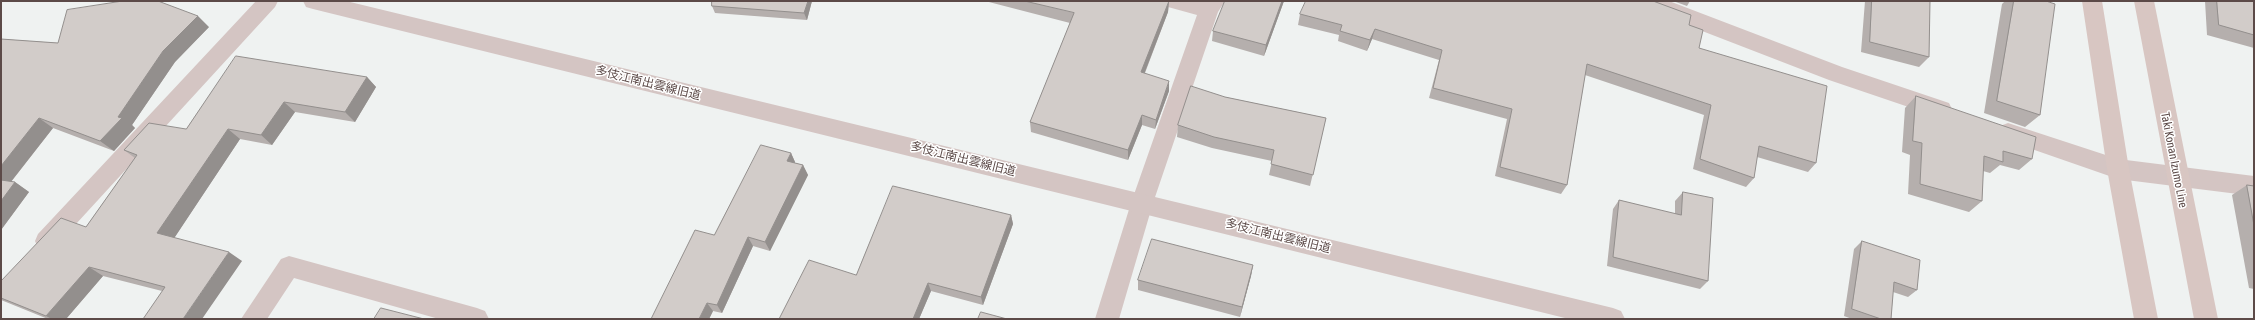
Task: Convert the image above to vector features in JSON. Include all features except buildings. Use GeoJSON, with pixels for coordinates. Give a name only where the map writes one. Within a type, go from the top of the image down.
{"type":"FeatureCollection","features":[{"type":"Feature","properties":{"kind":"main road"},"geometry":{"type":"LineString","coordinates":[[2092,1],[2118,169],[2146,319]]}},
{"type":"Feature","properties":{"kind":"main road","name":"Taki Konan Izumo Line"},"geometry":{"type":"LineString","coordinates":[[2144,1],[2177,177],[2206,319]]}},
{"type":"Feature","properties":{"kind":"street"},"geometry":{"type":"LineString","coordinates":[[32,255],[268,1]]}},
{"type":"Feature","properties":{"kind":"street","name":"多伎江南出雲線旧道"},"geometry":{"type":"LineString","coordinates":[[313,1],[1613,319]]}},
{"type":"Feature","properties":{"kind":"street"},"geometry":{"type":"LineString","coordinates":[[1107,319],[1142,203],[1212,6],[1175,1]]}},
{"type":"Feature","properties":{"kind":"street"},"geometry":{"type":"LineString","coordinates":[[1648,1],[1836,74],[1962,116]]}},
{"type":"Feature","properties":{"kind":"street"},"geometry":{"type":"LineString","coordinates":[[1992,126],[2118,169],[2254,186]]}},
{"type":"Feature","properties":{"kind":"street"},"geometry":{"type":"LineString","coordinates":[[252,319],[289,266],[477,319]]}}]}
